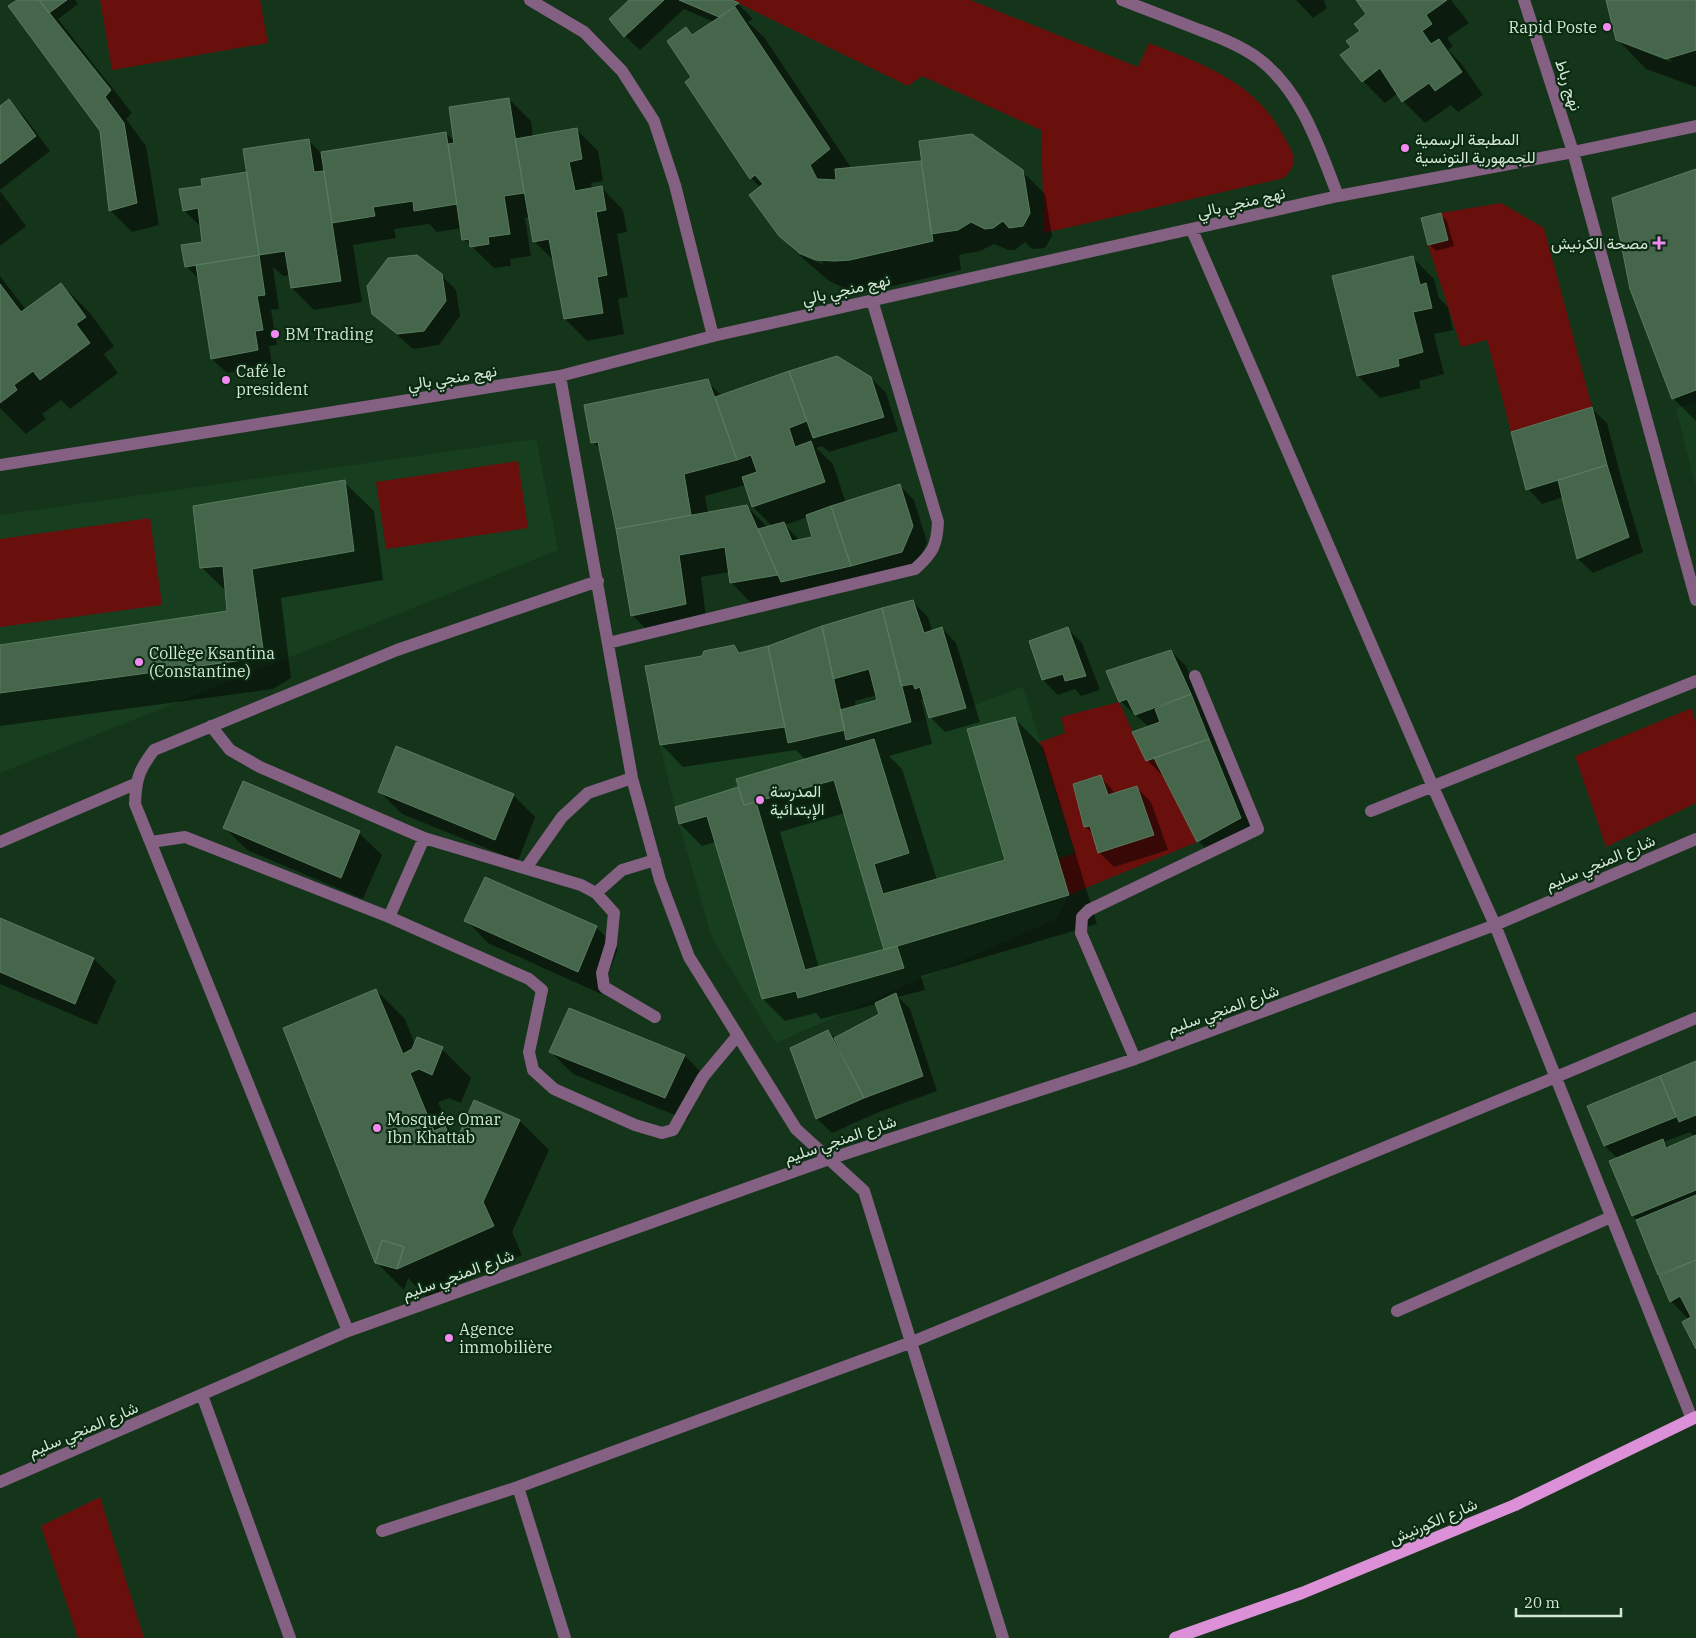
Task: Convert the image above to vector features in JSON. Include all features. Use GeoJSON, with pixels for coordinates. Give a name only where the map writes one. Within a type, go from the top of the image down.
{"type":"FeatureCollection","features":[{"type":"Feature","properties":{"kind":"main road","name":"شارع الكورنيش"},"geometry":{"type":"LineString","coordinates":[[1175,1638],[1302,1593],[1515,1504],[1694,1418]]}},
{"type":"Feature","properties":{"kind":"street"},"geometry":{"type":"LineString","coordinates":[[530,0],[584,32],[622,71],[654,121],[675,185],[713,336]]}},
{"type":"Feature","properties":{"kind":"street"},"geometry":{"type":"LineString","coordinates":[[1122,0],[1235,44],[1258,59],[1278,77],[1296,102],[1313,131],[1338,196]]}},
{"type":"Feature","properties":{"kind":"street","name":"نهج رباط"},"geometry":{"type":"LineString","coordinates":[[1524,0],[1573,152],[1696,600]]}},
{"type":"Feature","properties":{"kind":"street","name":"نهج منجي بالي"},"geometry":{"type":"LineString","coordinates":[[0,465],[560,376],[713,336],[1338,196],[1573,152],[1696,126]]}},
{"type":"Feature","properties":{"kind":"street"},"geometry":{"type":"LineString","coordinates":[[1192,230],[1433,787],[1495,925],[1694,1418]]}},
{"type":"Feature","properties":{"kind":"street"},"geometry":{"type":"LineString","coordinates":[[608,643],[915,569],[929,556],[937,540],[938,522],[872,300]]}},
{"type":"Feature","properties":{"kind":"street"},"geometry":{"type":"LineString","coordinates":[[560,376],[632,778],[655,860],[689,957],[796,1129],[864,1191],[1003,1638]]}},
{"type":"Feature","properties":{"kind":"street"},"geometry":{"type":"LineString","coordinates":[[348,1331],[134,804],[135,784],[142,766],[154,750],[397,650],[598,581]]}},
{"type":"Feature","properties":{"kind":"street"},"geometry":{"type":"LineString","coordinates":[[1135,1059],[1081,933],[1082,917],[1089,910],[1258,829],[1195,676]]}},
{"type":"Feature","properties":{"kind":"street"},"geometry":{"type":"LineString","coordinates":[[1371,811],[1696,680]]}},
{"type":"Feature","properties":{"kind":"street"},"geometry":{"type":"LineString","coordinates":[[211,726],[230,750],[260,767],[424,838],[581,885],[596,893],[614,914],[611,944],[602,973],[604,987],[655,1018]]}},
{"type":"Feature","properties":{"kind":"street"},"geometry":{"type":"LineString","coordinates":[[526,868],[562,817],[588,793],[632,778]]}},
{"type":"Feature","properties":{"kind":"street"},"geometry":{"type":"LineString","coordinates":[[0,842],[135,784]]}},
{"type":"Feature","properties":{"kind":"street"},"geometry":{"type":"LineString","coordinates":[[151,842],[185,837],[389,917],[529,979],[542,990],[529,1052],[532,1070],[554,1089],[635,1125],[662,1133],[672,1130],[702,1077],[738,1036]]}},
{"type":"Feature","properties":{"kind":"street"},"geometry":{"type":"LineString","coordinates":[[389,917],[424,838]]}},
{"type":"Feature","properties":{"kind":"street","name":"شارع المنجي سليم"},"geometry":{"type":"LineString","coordinates":[[0,1482],[348,1331],[829,1159],[1135,1059],[1495,925],[1696,839]]}},
{"type":"Feature","properties":{"kind":"street"},"geometry":{"type":"LineString","coordinates":[[596,893],[622,870],[655,860]]}},
{"type":"Feature","properties":{"kind":"street"},"geometry":{"type":"LineString","coordinates":[[382,1531],[518,1487],[912,1342],[1696,1018]]}},
{"type":"Feature","properties":{"kind":"street"},"geometry":{"type":"LineString","coordinates":[[1397,1310],[1612,1216]]}},
{"type":"Feature","properties":{"kind":"street"},"geometry":{"type":"LineString","coordinates":[[202,1395],[290,1638]]}},
{"type":"Feature","properties":{"kind":"street"},"geometry":{"type":"LineString","coordinates":[[518,1487],[565,1638]]}},
{"type":"Feature","properties":{"kind":"shaded area"},"geometry":{"type":"Polygon","coordinates":[[[100,0],[260,0],[268,43],[112,70],[100,0]]]}},
{"type":"Feature","properties":{"kind":"shaded area"},"geometry":{"type":"Polygon","coordinates":[[[732,0],[970,0],[1138,67],[1149,43],[1208,68],[1243,88],[1272,118],[1293,153],[1294,162],[1284,178],[1044,233],[1041,130],[922,76],[908,86],[732,0]]]}},
{"type":"Feature","properties":{"kind":"shaded area"},"geometry":{"type":"Polygon","coordinates":[[[1501,203],[1544,228],[1592,407],[1511,432],[1487,340],[1461,347],[1428,245],[1448,239],[1441,213],[1501,203]]]}},
{"type":"Feature","properties":{"kind":"shaded area"},"geometry":{"type":"Polygon","coordinates":[[[1696,401],[1696,487],[1676,409],[1696,401]]]}},
{"type":"Feature","properties":{"kind":"shaded area","name":"Collège Ksantina (Constantine)"},"geometry":{"type":"Polygon","coordinates":[[[536,439],[558,550],[0,773],[0,515],[536,439]]]}},
{"type":"Feature","properties":{"kind":"shaded area"},"geometry":{"type":"Polygon","coordinates":[[[518,461],[528,528],[386,549],[376,482],[518,461]]]}},
{"type":"Feature","properties":{"kind":"shaded area"},"geometry":{"type":"Polygon","coordinates":[[[150,518],[162,605],[0,627],[0,539],[150,518]]]}},
{"type":"Feature","properties":{"kind":"shaded area"},"geometry":{"type":"Polygon","coordinates":[[[1023,687],[1075,853],[1058,859],[1069,895],[1056,919],[776,1043],[712,938],[679,824],[660,745],[785,727],[788,743],[845,730],[847,740],[966,708],[1023,687]]]}},
{"type":"Feature","properties":{"kind":"shaded area"},"geometry":{"type":"Polygon","coordinates":[[[1119,702],[1146,761],[1154,758],[1197,842],[1069,895],[1058,859],[1075,853],[1040,742],[1065,733],[1061,717],[1119,702]]]}},
{"type":"Feature","properties":{"kind":"shaded area"},"geometry":{"type":"Polygon","coordinates":[[[1692,708],[1696,725],[1696,803],[1606,847],[1575,756],[1692,708]]]}},
{"type":"Feature","properties":{"kind":"shaded area"},"geometry":{"type":"Polygon","coordinates":[[[100,1497],[144,1638],[78,1638],[41,1526],[100,1497]]]}},
{"type":"Feature","properties":{"kind":"building"},"geometry":{"type":"Polygon","coordinates":[[[17,0],[39,0],[111,90],[105,97],[124,123],[137,203],[109,211],[100,131],[8,6],[17,0]]]}},
{"type":"Feature","properties":{"kind":"building"},"geometry":{"type":"Polygon","coordinates":[[[39,0],[67,0],[49,13],[39,0]]]}},
{"type":"Feature","properties":{"kind":"building"},"geometry":{"type":"Polygon","coordinates":[[[629,0],[664,0],[624,37],[609,19],[629,0]]]}},
{"type":"Feature","properties":{"kind":"building"},"geometry":{"type":"Polygon","coordinates":[[[679,0],[732,0],[739,3],[719,17],[679,0]]]}},
{"type":"Feature","properties":{"kind":"building"},"geometry":{"type":"Polygon","coordinates":[[[1356,0],[1447,0],[1426,15],[1432,24],[1422,31],[1431,44],[1439,39],[1462,72],[1435,91],[1429,83],[1402,102],[1380,68],[1362,82],[1340,55],[1351,47],[1346,41],[1360,31],[1354,24],[1366,14],[1356,0]]]}},
{"type":"Feature","properties":{"kind":"building"},"geometry":{"type":"Polygon","coordinates":[[[1606,0],[1696,0],[1696,50],[1666,59],[1616,40],[1606,0]]]}},
{"type":"Feature","properties":{"kind":"building"},"geometry":{"type":"Polygon","coordinates":[[[735,7],[830,149],[810,165],[817,179],[836,180],[835,169],[921,161],[933,241],[850,260],[835,261],[816,260],[799,253],[779,236],[749,195],[763,184],[755,175],[750,179],[685,82],[691,77],[667,41],[686,27],[692,35],[735,7]]]}},
{"type":"Feature","properties":{"kind":"building"},"geometry":{"type":"Polygon","coordinates":[[[509,98],[524,193],[504,196],[510,234],[488,237],[489,244],[470,247],[469,239],[462,240],[448,144],[454,143],[449,107],[509,98]]]}},
{"type":"Feature","properties":{"kind":"building"},"geometry":{"type":"Polygon","coordinates":[[[9,99],[36,136],[0,164],[0,106],[9,99]]]}},
{"type":"Feature","properties":{"kind":"building"},"geometry":{"type":"Polygon","coordinates":[[[577,128],[582,159],[569,162],[575,191],[602,186],[606,210],[596,212],[607,275],[597,277],[603,313],[564,319],[549,239],[533,242],[515,139],[577,128]]]}},
{"type":"Feature","properties":{"kind":"building"},"geometry":{"type":"Polygon","coordinates":[[[446,132],[457,204],[414,211],[413,201],[373,207],[375,216],[332,223],[321,152],[446,132]]]}},
{"type":"Feature","properties":{"kind":"building"},"geometry":{"type":"Polygon","coordinates":[[[972,134],[1023,170],[1030,213],[1023,226],[1009,228],[1003,221],[993,228],[985,229],[971,222],[958,230],[931,234],[919,141],[972,134]]]}},
{"type":"Feature","properties":{"kind":"building"},"geometry":{"type":"Polygon","coordinates":[[[309,139],[314,172],[324,171],[341,281],[291,288],[285,251],[259,255],[243,149],[309,139]]]}},
{"type":"Feature","properties":{"kind":"building","name":"مصحة الكرنيش"},"geometry":{"type":"Polygon","coordinates":[[[1696,169],[1696,390],[1672,399],[1630,289],[1612,198],[1696,169]]]}},
{"type":"Feature","properties":{"kind":"building"},"geometry":{"type":"Polygon","coordinates":[[[247,172],[259,255],[185,267],[181,245],[202,242],[198,208],[183,211],[179,189],[202,186],[201,179],[247,172]]]}},
{"type":"Feature","properties":{"kind":"building"},"geometry":{"type":"Polygon","coordinates":[[[1441,213],[1448,240],[1428,245],[1421,218],[1441,213]]]}},
{"type":"Feature","properties":{"kind":"building"},"geometry":{"type":"Polygon","coordinates":[[[259,255],[265,295],[257,296],[263,330],[255,331],[258,350],[211,359],[196,265],[259,255]]]}},
{"type":"Feature","properties":{"kind":"building"},"geometry":{"type":"Polygon","coordinates":[[[417,255],[442,274],[446,301],[424,331],[397,334],[372,314],[367,286],[388,258],[417,255]]]}},
{"type":"Feature","properties":{"kind":"building"},"geometry":{"type":"Polygon","coordinates":[[[1413,256],[1420,285],[1426,283],[1432,308],[1413,312],[1423,352],[1398,359],[1399,366],[1357,376],[1332,276],[1413,256]]]}},
{"type":"Feature","properties":{"kind":"building"},"geometry":{"type":"Polygon","coordinates":[[[61,283],[86,317],[76,324],[90,343],[40,380],[33,371],[14,385],[17,390],[0,403],[0,284],[21,312],[61,283]]]}},
{"type":"Feature","properties":{"kind":"building"},"geometry":{"type":"Polygon","coordinates":[[[837,356],[871,377],[884,417],[813,438],[789,371],[837,356]]]}},
{"type":"Feature","properties":{"kind":"building"},"geometry":{"type":"Polygon","coordinates":[[[789,371],[807,421],[789,428],[795,447],[811,441],[825,482],[752,507],[742,477],[757,472],[751,455],[737,460],[715,397],[789,371]]]}},
{"type":"Feature","properties":{"kind":"building"},"geometry":{"type":"Polygon","coordinates":[[[708,379],[737,460],[684,474],[691,515],[616,529],[598,442],[591,443],[584,405],[708,379]]]}},
{"type":"Feature","properties":{"kind":"building"},"geometry":{"type":"Polygon","coordinates":[[[1592,407],[1607,465],[1526,490],[1511,432],[1592,407]]]}},
{"type":"Feature","properties":{"kind":"building"},"geometry":{"type":"Polygon","coordinates":[[[1607,465],[1629,537],[1577,559],[1558,480],[1607,465]]]}},
{"type":"Feature","properties":{"kind":"building"},"geometry":{"type":"Polygon","coordinates":[[[345,480],[354,551],[252,569],[263,649],[244,660],[0,693],[0,645],[227,611],[223,566],[200,568],[193,506],[345,480]]]}},
{"type":"Feature","properties":{"kind":"building"},"geometry":{"type":"Polygon","coordinates":[[[900,484],[913,526],[902,552],[851,566],[831,506],[900,484]]]}},
{"type":"Feature","properties":{"kind":"building"},"geometry":{"type":"Polygon","coordinates":[[[747,505],[778,575],[730,583],[725,547],[679,555],[686,604],[631,616],[616,529],[747,505]]]}},
{"type":"Feature","properties":{"kind":"building"},"geometry":{"type":"Polygon","coordinates":[[[831,506],[851,566],[781,582],[758,529],[784,522],[792,541],[812,537],[806,515],[831,506]]]}},
{"type":"Feature","properties":{"kind":"building"},"geometry":{"type":"Polygon","coordinates":[[[913,600],[924,633],[942,627],[966,708],[929,718],[920,687],[915,689],[913,684],[901,686],[882,608],[913,600]]]}},
{"type":"Feature","properties":{"kind":"building"},"geometry":{"type":"Polygon","coordinates":[[[882,608],[911,722],[846,740],[840,710],[877,700],[869,669],[833,679],[822,626],[882,608]]]}},
{"type":"Feature","properties":{"kind":"building"},"geometry":{"type":"Polygon","coordinates":[[[822,626],[845,730],[788,743],[768,646],[822,626]]]}},
{"type":"Feature","properties":{"kind":"building"},"geometry":{"type":"Polygon","coordinates":[[[1068,627],[1086,676],[1065,681],[1063,674],[1042,680],[1029,641],[1068,627]]]}},
{"type":"Feature","properties":{"kind":"building"},"geometry":{"type":"Polygon","coordinates":[[[734,645],[739,653],[768,646],[785,727],[660,745],[645,666],[702,656],[704,651],[734,645]]]}},
{"type":"Feature","properties":{"kind":"building"},"geometry":{"type":"Polygon","coordinates":[[[1171,650],[1191,694],[1135,715],[1127,699],[1119,702],[1106,671],[1171,650]]]}},
{"type":"Feature","properties":{"kind":"building"},"geometry":{"type":"Polygon","coordinates":[[[1191,694],[1209,739],[1146,761],[1132,732],[1160,722],[1155,709],[1191,694]]]}},
{"type":"Feature","properties":{"kind":"building"},"geometry":{"type":"Polygon","coordinates":[[[1015,717],[1069,895],[884,950],[834,780],[744,805],[736,779],[874,739],[909,853],[874,864],[883,894],[1005,860],[967,729],[1015,717]]]}},
{"type":"Feature","properties":{"kind":"building"},"geometry":{"type":"Polygon","coordinates":[[[1209,739],[1241,818],[1197,842],[1154,758],[1209,739]]]}},
{"type":"Feature","properties":{"kind":"building"},"geometry":{"type":"Polygon","coordinates":[[[396,746],[514,794],[495,840],[378,792],[396,746]]]}},
{"type":"Feature","properties":{"kind":"building"},"geometry":{"type":"Polygon","coordinates":[[[1101,775],[1108,795],[1137,786],[1154,835],[1098,853],[1090,826],[1084,827],[1073,784],[1101,775]]]}},
{"type":"Feature","properties":{"kind":"building"},"geometry":{"type":"Polygon","coordinates":[[[243,781],[360,831],[341,878],[223,828],[243,781]]]}},
{"type":"Feature","properties":{"kind":"building"},"geometry":{"type":"Polygon","coordinates":[[[738,787],[744,805],[756,802],[805,970],[897,946],[904,968],[798,998],[796,991],[762,999],[707,816],[679,824],[675,807],[738,787]]]}},
{"type":"Feature","properties":{"kind":"building"},"geometry":{"type":"Polygon","coordinates":[[[485,877],[597,926],[578,972],[464,921],[485,877]]]}},
{"type":"Feature","properties":{"kind":"building"},"geometry":{"type":"Polygon","coordinates":[[[0,918],[94,958],[75,1004],[0,972],[0,918]]]}},
{"type":"Feature","properties":{"kind":"building","name":"Mosquée Omar Ibn Khattab"},"geometry":{"type":"Polygon","coordinates":[[[376,989],[403,1054],[412,1049],[417,1037],[443,1047],[432,1075],[419,1069],[410,1073],[434,1131],[445,1126],[455,1144],[474,1100],[520,1120],[483,1202],[494,1226],[397,1269],[404,1247],[382,1240],[375,1263],[283,1028],[376,989]]]}},
{"type":"Feature","properties":{"kind":"building"},"geometry":{"type":"Polygon","coordinates":[[[896,993],[923,1076],[864,1098],[834,1038],[879,1014],[875,1003],[896,993]]]}},
{"type":"Feature","properties":{"kind":"building"},"geometry":{"type":"Polygon","coordinates":[[[569,1008],[685,1055],[665,1098],[549,1052],[569,1008]]]}},
{"type":"Feature","properties":{"kind":"building"},"geometry":{"type":"Polygon","coordinates":[[[828,1030],[864,1098],[816,1119],[790,1048],[828,1030]]]}},
{"type":"Feature","properties":{"kind":"building"},"geometry":{"type":"Polygon","coordinates":[[[1696,1061],[1696,1115],[1679,1122],[1660,1076],[1696,1061]]]}},
{"type":"Feature","properties":{"kind":"building"},"geometry":{"type":"Polygon","coordinates":[[[1660,1076],[1676,1117],[1604,1146],[1587,1106],[1660,1076]]]}},
{"type":"Feature","properties":{"kind":"building"},"geometry":{"type":"Polygon","coordinates":[[[1696,1135],[1696,1190],[1632,1216],[1609,1161],[1663,1139],[1666,1148],[1696,1135]]]}},
{"type":"Feature","properties":{"kind":"building"},"geometry":{"type":"Polygon","coordinates":[[[1696,1195],[1696,1260],[1658,1275],[1636,1220],[1696,1195]]]}},
{"type":"Feature","properties":{"kind":"building"},"geometry":{"type":"Polygon","coordinates":[[[382,1240],[404,1247],[397,1269],[375,1263],[382,1240]]]}},
{"type":"Feature","properties":{"kind":"building"},"geometry":{"type":"Polygon","coordinates":[[[1696,1260],[1696,1349],[1682,1322],[1691,1317],[1680,1296],[1670,1302],[1659,1276],[1696,1260]]]}},
{"type":"Feature","properties":{"kind":"place","name":"Rapid Poste"},"geometry":{"type":"Point","coordinates":[1607,27]}},
{"type":"Feature","properties":{"kind":"place","name":"المطبعة الرسمية للجمهورية التونسية"},"geometry":{"type":"Point","coordinates":[1405,148]}},
{"type":"Feature","properties":{"kind":"place","name":"مصحة الكرنيش"},"geometry":{"type":"Point","coordinates":[1659,243]}},
{"type":"Feature","properties":{"kind":"place","name":"BM Trading"},"geometry":{"type":"Point","coordinates":[275,334]}},
{"type":"Feature","properties":{"kind":"place","name":"Café le president"},"geometry":{"type":"Point","coordinates":[226,380]}},
{"type":"Feature","properties":{"kind":"place","name":"Collège Ksantina (Constantine)"},"geometry":{"type":"Point","coordinates":[139,662]}},
{"type":"Feature","properties":{"kind":"place","name":"المدرسة الإبتدائية"},"geometry":{"type":"Point","coordinates":[760,800]}},
{"type":"Feature","properties":{"kind":"place","name":"Mosquée Omar Ibn Khattab"},"geometry":{"type":"Point","coordinates":[377,1128]}},
{"type":"Feature","properties":{"kind":"place","name":"Agence immobilière"},"geometry":{"type":"Point","coordinates":[449,1338]}}]}
